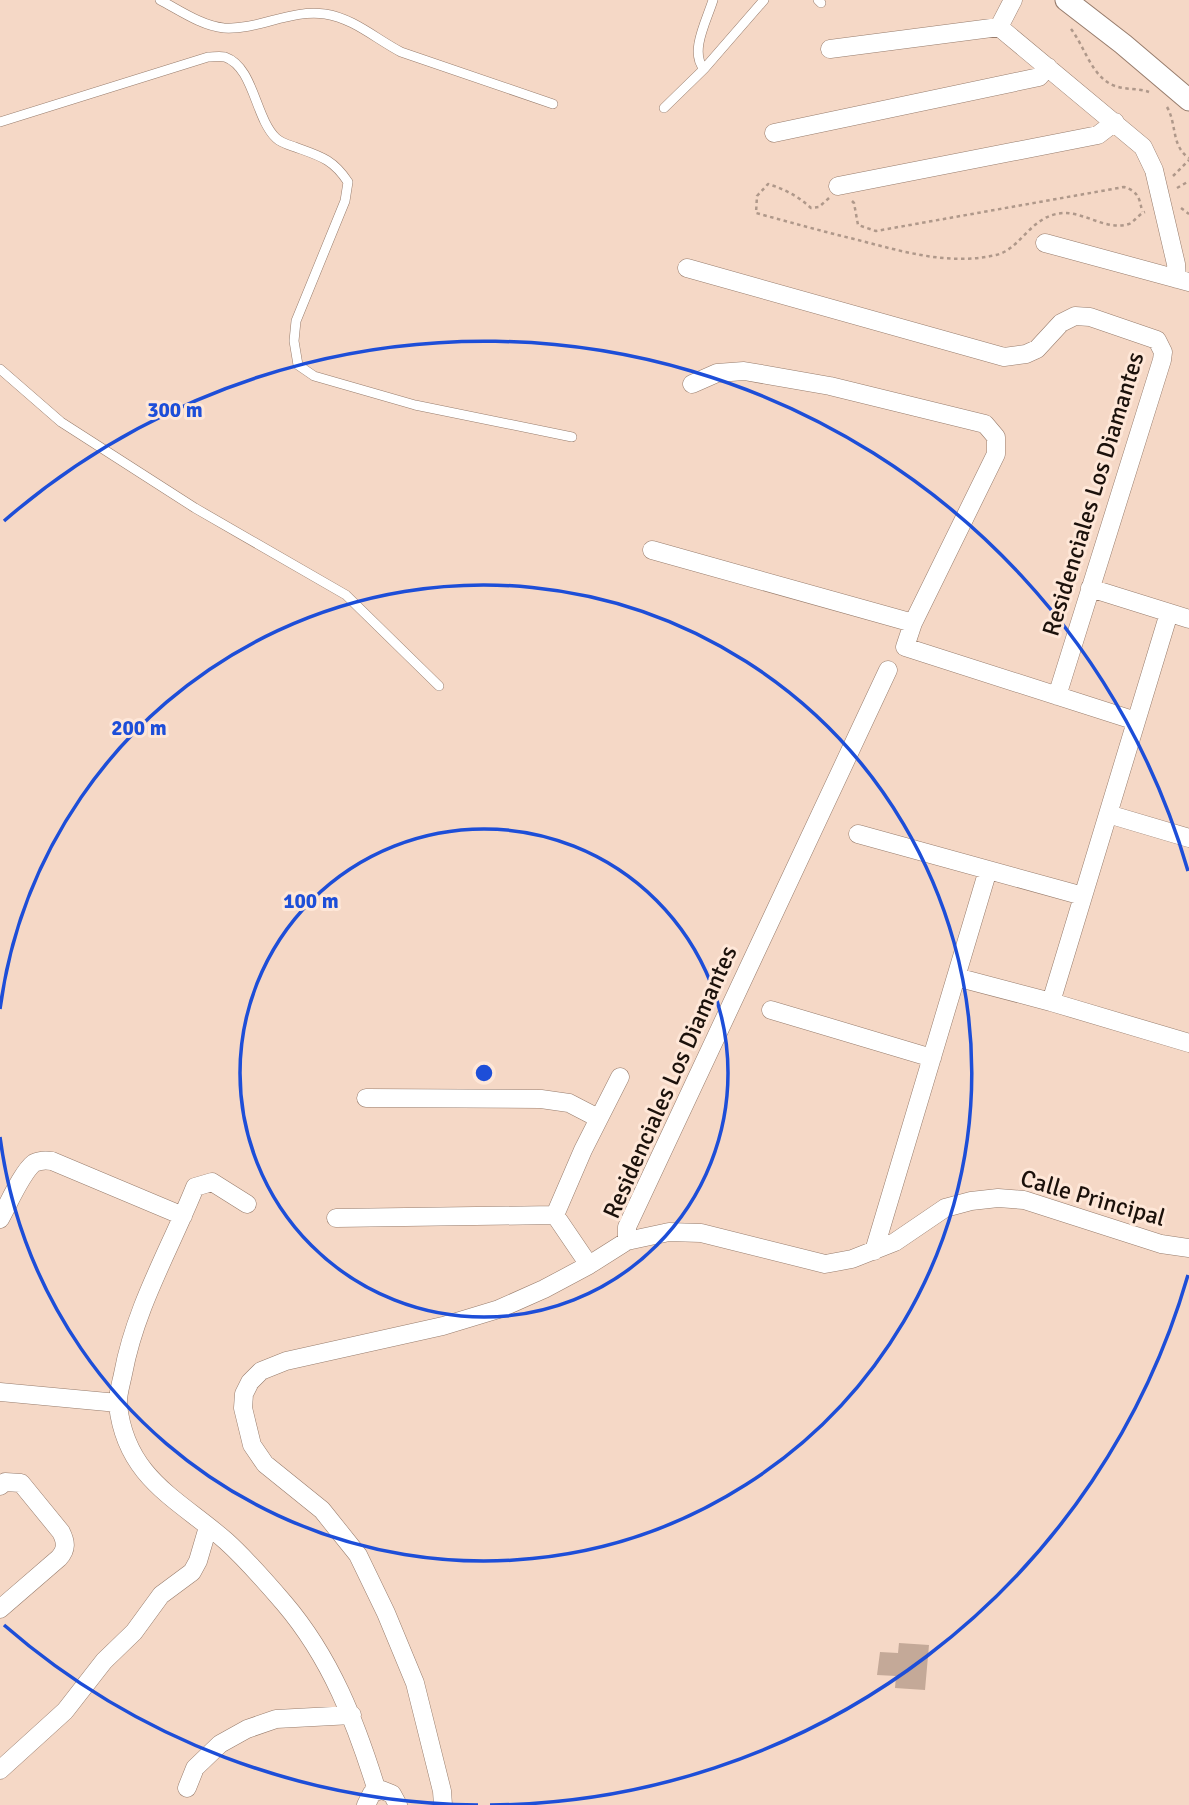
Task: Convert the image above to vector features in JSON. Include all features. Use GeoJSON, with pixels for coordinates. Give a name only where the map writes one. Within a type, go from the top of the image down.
{"type":"FeatureCollection","features":[{"type":"Feature","properties":{"kind":"street"},"geometry":{"type":"LineString","coordinates":[[999,27],[1013,0]]}},
{"type":"Feature","properties":{"kind":"street"},"geometry":{"type":"LineString","coordinates":[[1066,0],[1189,100]]}},
{"type":"Feature","properties":{"kind":"street"},"geometry":{"type":"LineString","coordinates":[[830,49],[999,27],[1143,146],[1168,201],[1176,264],[1183,280]]}},
{"type":"Feature","properties":{"kind":"street"},"geometry":{"type":"LineString","coordinates":[[774,133],[1040,77],[1048,68]]}},
{"type":"Feature","properties":{"kind":"street"},"geometry":{"type":"LineString","coordinates":[[839,193],[1098,135],[1115,122]]}},
{"type":"Feature","properties":{"kind":"street"},"geometry":{"type":"LineString","coordinates":[[1045,243],[1183,280]]}},
{"type":"Feature","properties":{"kind":"street","name":"Residenciales Los Diamantes"},"geometry":{"type":"LineString","coordinates":[[687,268],[993,355],[1015,357],[1037,349],[1061,323],[1075,316],[1154,337],[1162,347],[1162,360],[1057,696]]}},
{"type":"Feature","properties":{"kind":"street"},"geometry":{"type":"LineString","coordinates":[[692,384],[728,371],[794,378],[980,422],[989,428],[996,437],[996,454],[904,645],[908,649],[1136,721]]}},
{"type":"Feature","properties":{"kind":"street"},"geometry":{"type":"LineString","coordinates":[[652,550],[913,623]]}},
{"type":"Feature","properties":{"kind":"street"},"geometry":{"type":"LineString","coordinates":[[1090,588],[1189,619]]}},
{"type":"Feature","properties":{"kind":"street"},"geometry":{"type":"LineString","coordinates":[[1051,1002],[1169,613]]}},
{"type":"Feature","properties":{"kind":"street","name":"Residenciales Los Diamantes"},"geometry":{"type":"LineString","coordinates":[[443,1805],[442,1791],[415,1683],[358,1555],[322,1510],[265,1464],[252,1445],[246,1425],[244,1394],[250,1382],[261,1371],[286,1361],[443,1326],[499,1309],[589,1265],[626,1241],[627,1227],[888,670]]}},
{"type":"Feature","properties":{"kind":"street"},"geometry":{"type":"LineString","coordinates":[[1108,814],[1189,838]]}},
{"type":"Feature","properties":{"kind":"street"},"geometry":{"type":"LineString","coordinates":[[858,834],[1083,896]]}},
{"type":"Feature","properties":{"kind":"street"},"geometry":{"type":"LineString","coordinates":[[874,1251],[988,870]]}},
{"type":"Feature","properties":{"kind":"street"},"geometry":{"type":"LineString","coordinates":[[956,977],[1189,1043]]}},
{"type":"Feature","properties":{"kind":"street"},"geometry":{"type":"LineString","coordinates":[[771,1010],[932,1058]]}},
{"type":"Feature","properties":{"kind":"street"},"geometry":{"type":"LineString","coordinates":[[555,1215],[598,1118],[620,1077]]}},
{"type":"Feature","properties":{"kind":"street"},"geometry":{"type":"LineString","coordinates":[[366,1098],[541,1099],[569,1103],[598,1118]]}},
{"type":"Feature","properties":{"kind":"street"},"geometry":{"type":"LineString","coordinates":[[0,1219],[27,1172],[34,1163],[44,1160],[183,1216]]}},
{"type":"Feature","properties":{"kind":"street"},"geometry":{"type":"LineString","coordinates":[[247,1204],[212,1182],[195,1187],[139,1314],[127,1354],[118,1403],[124,1431],[134,1455],[150,1480],[227,1542],[286,1604],[321,1653],[352,1715],[371,1798],[387,1791],[398,1805]]}},
{"type":"Feature","properties":{"kind":"street","name":"Calle Principal"},"geometry":{"type":"LineString","coordinates":[[626,1241],[669,1232],[701,1233],[825,1264],[852,1259],[895,1242],[946,1208],[971,1200],[998,1198],[1024,1200],[1161,1244],[1189,1248]]}},
{"type":"Feature","properties":{"kind":"street"},"geometry":{"type":"LineString","coordinates":[[336,1218],[555,1215]]}},
{"type":"Feature","properties":{"kind":"street"},"geometry":{"type":"LineString","coordinates":[[555,1215],[589,1265]]}},
{"type":"Feature","properties":{"kind":"street"},"geometry":{"type":"LineString","coordinates":[[0,1392],[118,1403]]}},
{"type":"Feature","properties":{"kind":"street"},"geometry":{"type":"LineString","coordinates":[[0,1486],[12,1482],[21,1483],[66,1541],[64,1552],[59,1558],[0,1609]]}},
{"type":"Feature","properties":{"kind":"street"},"geometry":{"type":"LineString","coordinates":[[0,1770],[65,1711],[104,1661],[134,1632],[160,1595],[192,1572],[208,1527]]}},
{"type":"Feature","properties":{"kind":"street"},"geometry":{"type":"LineString","coordinates":[[187,1788],[195,1768],[220,1744],[247,1729],[276,1720],[352,1715]]}},
{"type":"Feature","properties":{"kind":"lane"},"geometry":{"type":"LineString","coordinates":[[160,0],[197,20],[222,28],[243,26],[302,12],[327,14],[351,21],[401,52],[553,104]]}},
{"type":"Feature","properties":{"kind":"lane"},"geometry":{"type":"LineString","coordinates":[[704,69],[698,59],[698,50],[713,0]]}},
{"type":"Feature","properties":{"kind":"lane"},"geometry":{"type":"LineString","coordinates":[[664,108],[704,69],[764,0]]}},
{"type":"Feature","properties":{"kind":"lane"},"geometry":{"type":"LineString","coordinates":[[0,122],[208,57],[225,57],[237,66],[252,88],[266,126],[277,140],[325,158],[339,169],[348,182],[345,201],[296,321],[294,341],[298,365],[314,376],[415,405],[572,437]]}},
{"type":"Feature","properties":{"kind":"lane"},"geometry":{"type":"LineString","coordinates":[[0,369],[61,422],[195,508],[346,595],[439,686]]}},
{"type":"Feature","properties":{"kind":"path"},"geometry":{"type":"LineString","coordinates":[[1067,24],[1082,45],[1093,68],[1105,81],[1122,88],[1141,89],[1156,96]]}},
{"type":"Feature","properties":{"kind":"path"},"geometry":{"type":"LineString","coordinates":[[1163,102],[1172,117],[1177,145],[1189,158]]}},
{"type":"Feature","properties":{"kind":"path"},"geometry":{"type":"LineString","coordinates":[[1142,212],[1140,198],[1132,189],[1124,187],[876,231],[858,225],[855,203],[839,193],[823,201],[819,207],[811,208],[791,193],[768,184],[757,196],[756,213],[925,258],[995,256],[1010,251],[1040,220],[1056,214],[1073,212],[1122,225],[1132,223],[1142,212],[1168,201],[1178,186],[1189,181]]}},
{"type":"Feature","properties":{"kind":"building"},"geometry":{"type":"Polygon","coordinates":[[[899,1643],[929,1645],[925,1690],[895,1688],[896,1676],[877,1675],[880,1652],[898,1653],[899,1643]]]}}]}
